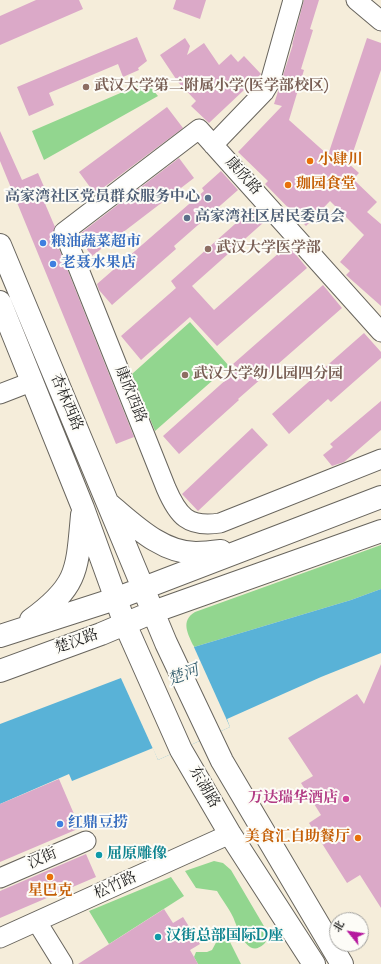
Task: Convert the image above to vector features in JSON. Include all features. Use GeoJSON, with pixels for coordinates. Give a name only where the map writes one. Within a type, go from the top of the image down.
{"type":"FeatureCollection","features":[{"type":"Feature","properties":{"kind":"main road","name":"杏林西路"},"geometry":{"type":"LineString","coordinates":[[0,245],[143,588]]}},
{"type":"Feature","properties":{"kind":"main road","name":"杏林西路"},"geometry":{"type":"LineString","coordinates":[[0,302],[82,508],[115,599]]}},
{"type":"Feature","properties":{"kind":"main road"},"geometry":{"type":"LineString","coordinates":[[143,588],[381,497]]}},
{"type":"Feature","properties":{"kind":"main road"},"geometry":{"type":"LineString","coordinates":[[106,501],[153,539],[184,552],[196,553],[221,551],[263,541]]}},
{"type":"Feature","properties":{"kind":"main road"},"geometry":{"type":"LineString","coordinates":[[9,633],[50,606],[70,584],[78,556],[82,508]]}},
{"type":"Feature","properties":{"kind":"main road"},"geometry":{"type":"LineString","coordinates":[[153,612],[381,531]]}},
{"type":"Feature","properties":{"kind":"main road","name":"楚汉路"},"geometry":{"type":"LineString","coordinates":[[9,633],[115,599],[143,588]]}},
{"type":"Feature","properties":{"kind":"main road","name":"东湖路"},"geometry":{"type":"LineString","coordinates":[[143,588],[166,643],[210,736],[258,823],[342,964]]}},
{"type":"Feature","properties":{"kind":"main road","name":"东湖路"},"geometry":{"type":"LineString","coordinates":[[115,599],[138,656],[180,750],[230,834],[314,964]]}},
{"type":"Feature","properties":{"kind":"main road","name":"楚汉路"},"geometry":{"type":"LineString","coordinates":[[0,671],[101,634],[153,612]]}},
{"type":"Feature","properties":{"kind":"street"},"geometry":{"type":"LineString","coordinates":[[213,145],[264,92],[270,82],[292,0]]}},
{"type":"Feature","properties":{"kind":"street"},"geometry":{"type":"LineString","coordinates":[[356,0],[381,21]]}},
{"type":"Feature","properties":{"kind":"street","name":"康欣路"},"geometry":{"type":"LineString","coordinates":[[199,129],[381,332]]}},
{"type":"Feature","properties":{"kind":"street","name":"康欣西路"},"geometry":{"type":"LineString","coordinates":[[199,129],[64,232],[160,473],[176,509],[185,518],[196,523],[220,523],[381,459]]}},
{"type":"Feature","properties":{"kind":"street"},"geometry":{"type":"LineString","coordinates":[[0,394],[31,382]]}},
{"type":"Feature","properties":{"kind":"street","name":"松竹路"},"geometry":{"type":"LineString","coordinates":[[0,938],[230,834]]}},
{"type":"Feature","properties":{"kind":"street","name":"汉街"},"geometry":{"type":"LineString","coordinates":[[0,878],[86,841]]}},
{"type":"Feature","properties":{"kind":"street"},"geometry":{"type":"LineString","coordinates":[[37,922],[63,964]]}},
{"type":"Feature","properties":{"kind":"green space"},"geometry":{"type":"Polygon","coordinates":[[[146,82],[158,96],[44,160],[32,131],[146,82]]]}},
{"type":"Feature","properties":{"kind":"green space"},"geometry":{"type":"Polygon","coordinates":[[[190,322],[229,366],[155,431],[132,374],[190,322]]]}},
{"type":"Feature","properties":{"kind":"green space"},"geometry":{"type":"Polygon","coordinates":[[[381,545],[381,589],[351,600],[194,647],[188,633],[187,624],[190,616],[195,612],[381,545]]]}},
{"type":"Feature","properties":{"kind":"green space"},"geometry":{"type":"Polygon","coordinates":[[[214,861],[223,863],[231,870],[268,933],[266,942],[258,948],[253,948],[244,941],[231,914],[217,891],[196,888],[185,871],[214,861]]]}},
{"type":"Feature","properties":{"kind":"green space"},"geometry":{"type":"Polygon","coordinates":[[[171,877],[184,896],[109,944],[89,911],[171,877]]]}},
{"type":"Feature","properties":{"kind":"green space"},"geometry":{"type":"Polygon","coordinates":[[[224,936],[230,942],[241,964],[198,964],[194,957],[196,952],[207,952],[212,950],[219,937],[224,936]]]}},
{"type":"Feature","properties":{"kind":"water","name":"楚河"},"geometry":{"type":"Polygon","coordinates":[[[381,589],[381,653],[321,677],[227,719],[230,727],[158,760],[153,748],[72,781],[69,774],[0,804],[0,724],[121,678],[194,647],[351,600],[381,589]]]}},
{"type":"Feature","properties":{"kind":"pier"},"geometry":{"type":"Polygon","coordinates":[[[193,645],[230,727],[158,760],[120,676],[193,645]]]}},
{"type":"Feature","properties":{"kind":"building"},"geometry":{"type":"Polygon","coordinates":[[[36,0],[79,0],[83,9],[0,45],[0,16],[36,0]]]}},
{"type":"Feature","properties":{"kind":"building"},"geometry":{"type":"Polygon","coordinates":[[[176,0],[206,0],[200,19],[173,9],[176,0]]]}},
{"type":"Feature","properties":{"kind":"building"},"geometry":{"type":"Polygon","coordinates":[[[304,0],[319,0],[310,29],[313,30],[301,69],[304,70],[289,120],[328,155],[367,38],[381,43],[381,70],[349,164],[359,173],[353,179],[377,202],[367,212],[381,224],[381,306],[346,275],[350,271],[340,262],[364,235],[330,201],[306,226],[265,184],[268,181],[238,152],[282,106],[274,104],[293,44],[292,45],[304,0]]]}},
{"type":"Feature","properties":{"kind":"building"},"geometry":{"type":"Polygon","coordinates":[[[137,37],[147,61],[138,68],[139,70],[123,77],[118,64],[49,93],[54,105],[29,116],[17,87],[137,37]]]}},
{"type":"Feature","properties":{"kind":"building"},"geometry":{"type":"Polygon","coordinates":[[[185,38],[190,46],[187,55],[204,43],[219,65],[231,54],[238,62],[244,56],[261,74],[209,123],[191,106],[196,101],[178,82],[160,55],[185,38]]]}},
{"type":"Feature","properties":{"kind":"building"},"geometry":{"type":"Polygon","coordinates":[[[167,107],[183,128],[95,194],[79,172],[167,107]]]}},
{"type":"Feature","properties":{"kind":"building"},"geometry":{"type":"Polygon","coordinates":[[[0,131],[22,180],[38,173],[45,189],[40,192],[55,227],[54,236],[134,437],[116,444],[0,161],[0,131]]]}},
{"type":"Feature","properties":{"kind":"building"},"geometry":{"type":"Polygon","coordinates":[[[179,158],[194,178],[92,256],[77,236],[179,158]]]}},
{"type":"Feature","properties":{"kind":"building"},"geometry":{"type":"Polygon","coordinates":[[[221,171],[238,190],[174,246],[176,249],[112,305],[99,290],[97,284],[204,191],[202,188],[221,171]]]}},
{"type":"Feature","properties":{"kind":"building"},"geometry":{"type":"Polygon","coordinates":[[[253,208],[264,222],[192,286],[214,310],[288,245],[307,268],[217,346],[190,317],[141,360],[121,336],[176,288],[171,281],[253,208]]]}},
{"type":"Feature","properties":{"kind":"building"},"geometry":{"type":"Polygon","coordinates":[[[323,285],[342,308],[238,399],[239,400],[179,454],[163,436],[238,369],[233,364],[323,285]]]}},
{"type":"Feature","properties":{"kind":"building"},"geometry":{"type":"Polygon","coordinates":[[[364,333],[381,352],[381,358],[331,402],[328,399],[289,434],[272,414],[364,333]]]}},
{"type":"Feature","properties":{"kind":"building"},"geometry":{"type":"Polygon","coordinates":[[[381,401],[381,430],[344,462],[332,466],[323,455],[333,447],[330,444],[381,401]]]}},
{"type":"Feature","properties":{"kind":"building"},"geometry":{"type":"Polygon","coordinates":[[[252,428],[268,445],[198,511],[182,494],[252,428]]]}},
{"type":"Feature","properties":{"kind":"building","name":"万达瑞华酒店"},"geometry":{"type":"Polygon","coordinates":[[[381,664],[381,908],[360,875],[347,883],[309,823],[321,815],[301,783],[313,776],[288,738],[357,694],[364,704],[381,664]]]}},
{"type":"Feature","properties":{"kind":"building"},"geometry":{"type":"Polygon","coordinates":[[[59,779],[80,828],[0,862],[0,804],[59,779]]]}},
{"type":"Feature","properties":{"kind":"building"},"geometry":{"type":"Polygon","coordinates":[[[86,854],[96,877],[0,918],[0,891],[86,854]]]}},
{"type":"Feature","properties":{"kind":"building","name":"汉街总部国际D座"},"geometry":{"type":"Polygon","coordinates":[[[164,909],[173,923],[183,917],[200,944],[190,950],[198,964],[78,964],[164,909]]]}},
{"type":"Feature","properties":{"kind":"place","name":"武汉大学第二附属小学(医学部校区)"},"geometry":{"type":"Point","coordinates":[86,87]}},
{"type":"Feature","properties":{"kind":"place","name":"小肆川"},"geometry":{"type":"Point","coordinates":[310,161]}},
{"type":"Feature","properties":{"kind":"place","name":"珈园食堂"},"geometry":{"type":"Point","coordinates":[288,185]}},
{"type":"Feature","properties":{"kind":"place","name":"高家湾社区党员群众服务中心"},"geometry":{"type":"Point","coordinates":[208,198]}},
{"type":"Feature","properties":{"kind":"place","name":"高家湾社区居民委员会"},"geometry":{"type":"Point","coordinates":[187,218]}},
{"type":"Feature","properties":{"kind":"place","name":"粮油蔬菜超市"},"geometry":{"type":"Point","coordinates":[43,243]}},
{"type":"Feature","properties":{"kind":"place","name":"武汉大学医学部"},"geometry":{"type":"Point","coordinates":[208,249]}},
{"type":"Feature","properties":{"kind":"place","name":"老聂水果店"},"geometry":{"type":"Point","coordinates":[53,264]}},
{"type":"Feature","properties":{"kind":"place","name":"武汉大学幼儿园四分园"},"geometry":{"type":"Point","coordinates":[185,375]}},
{"type":"Feature","properties":{"kind":"place","name":"万达瑞华酒店"},"geometry":{"type":"Point","coordinates":[346,799]}},
{"type":"Feature","properties":{"kind":"place","name":"红鼎豆捞"},"geometry":{"type":"Point","coordinates":[60,824]}},
{"type":"Feature","properties":{"kind":"place","name":"美食汇自助餐厅"},"geometry":{"type":"Point","coordinates":[358,838]}},
{"type":"Feature","properties":{"kind":"place","name":"屈原雕像"},"geometry":{"type":"Point","coordinates":[99,855]}},
{"type":"Feature","properties":{"kind":"place","name":"星巴克"},"geometry":{"type":"Point","coordinates":[50,877]}},
{"type":"Feature","properties":{"kind":"place","name":"汉街总部国际D座"},"geometry":{"type":"Point","coordinates":[158,937]}}]}
